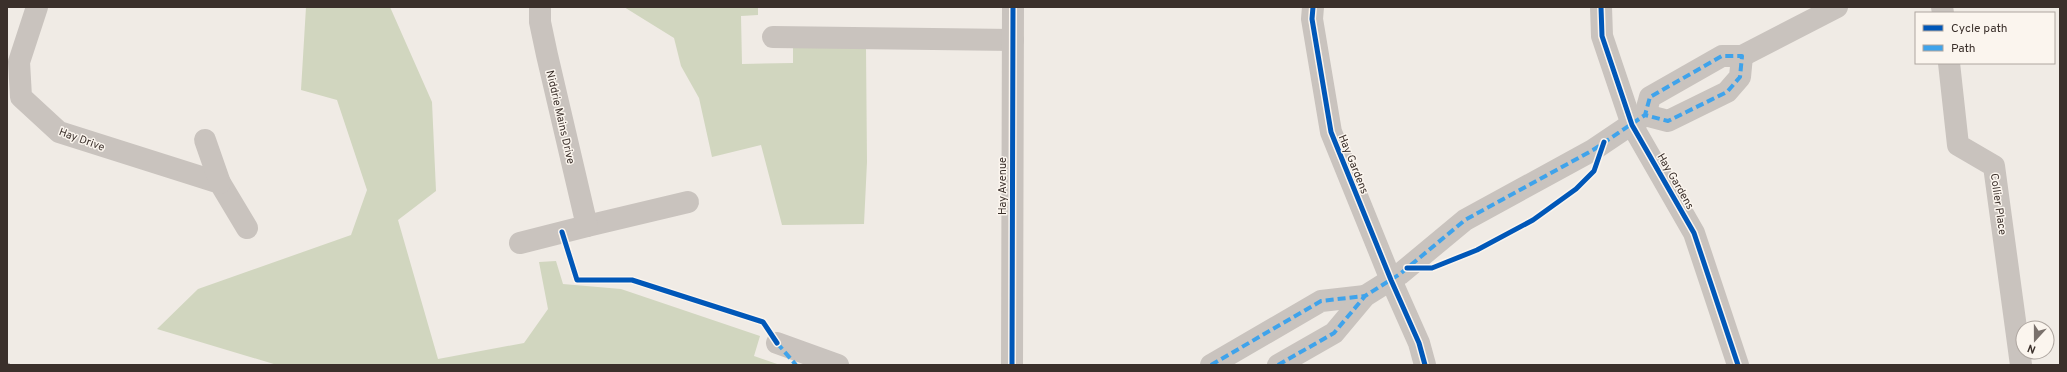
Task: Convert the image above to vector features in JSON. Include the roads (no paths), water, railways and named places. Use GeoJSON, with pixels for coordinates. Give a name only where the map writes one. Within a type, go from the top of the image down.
{"type":"FeatureCollection","features":[{"type":"Feature","properties":{"kind":"street","name":"Hay Drive"},"geometry":{"type":"LineString","coordinates":[[37,7],[19,62],[21,97],[59,132],[220,183]]}},
{"type":"Feature","properties":{"kind":"street","name":"Niddrie Mains Drive"},"geometry":{"type":"LineString","coordinates":[[540,7],[540,22],[547,55],[587,226]]}},
{"type":"Feature","properties":{"kind":"street","name":"Hay Avenue"},"geometry":{"type":"LineString","coordinates":[[1012,365],[1013,7]]}},
{"type":"Feature","properties":{"kind":"street","name":"Hay Gardens"},"geometry":{"type":"LineString","coordinates":[[1313,7],[1312,19],[1331,132],[1391,280],[1419,343],[1425,365]]}},
{"type":"Feature","properties":{"kind":"street","name":"Hay Gardens"},"geometry":{"type":"LineString","coordinates":[[1601,7],[1602,36],[1638,120],[1694,233],[1738,365]]}},
{"type":"Feature","properties":{"kind":"street"},"geometry":{"type":"LineString","coordinates":[[1278,365],[1334,333],[1365,296],[1391,280],[1465,220],[1593,150],[1638,120],[1650,98],[1664,89],[1722,56],[1742,56],[1837,7]]}},
{"type":"Feature","properties":{"kind":"street"},"geometry":{"type":"LineString","coordinates":[[773,37],[1013,40]]}},
{"type":"Feature","properties":{"kind":"street"},"geometry":{"type":"LineString","coordinates":[[1638,120],[1668,121],[1727,92],[1740,77],[1742,56]]}},
{"type":"Feature","properties":{"kind":"street","name":"Collier Place"},"geometry":{"type":"LineString","coordinates":[[1949,64],[1958,145],[1994,166],[2021,365]]}},
{"type":"Feature","properties":{"kind":"street"},"geometry":{"type":"LineString","coordinates":[[205,140],[220,183],[247,228]]}},
{"type":"Feature","properties":{"kind":"street"},"geometry":{"type":"LineString","coordinates":[[520,243],[688,202]]}},
{"type":"Feature","properties":{"kind":"street"},"geometry":{"type":"LineString","coordinates":[[1211,365],[1321,301],[1365,296]]}},
{"type":"Feature","properties":{"kind":"street"},"geometry":{"type":"LineString","coordinates":[[777,343],[838,365]]}}]}
